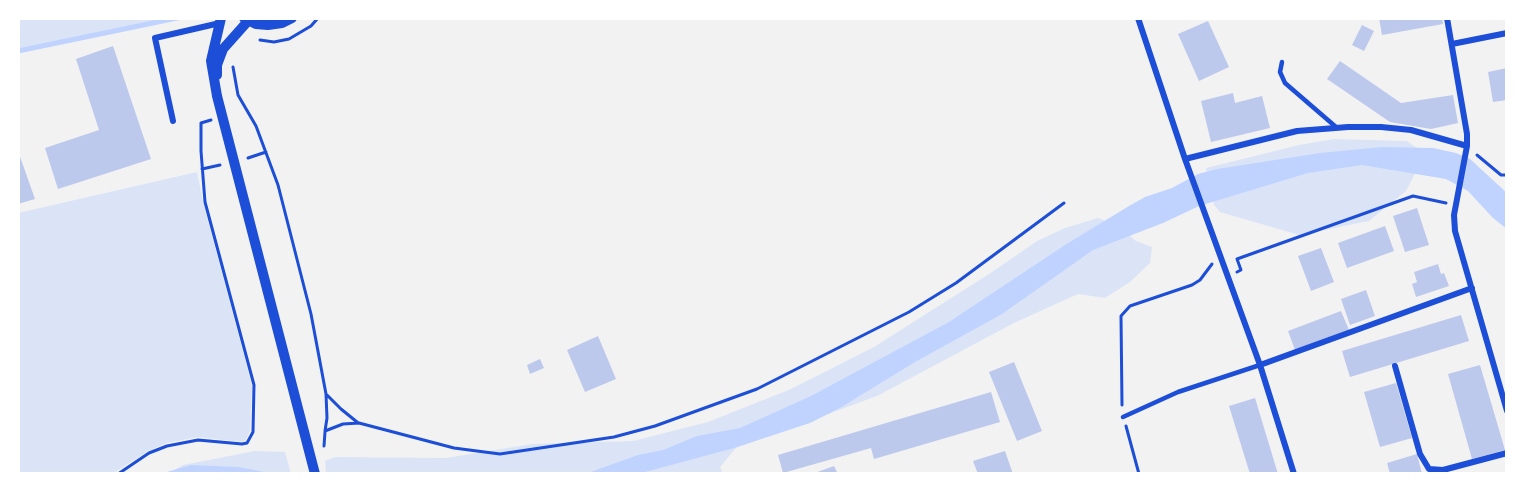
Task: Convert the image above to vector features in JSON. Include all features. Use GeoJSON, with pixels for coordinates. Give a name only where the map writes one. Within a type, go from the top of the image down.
{"type":"FeatureCollection","features":[{"type":"Feature","properties":{"kind":"street"},"geometry":{"type":"LineString","coordinates":[[217,96],[217,68],[220,57],[246,19],[272,25],[292,18]]}},
{"type":"Feature","properties":{"kind":"street"},"geometry":{"type":"LineString","coordinates":[[1138,18],[1185,159],[1260,365],[1294,474]]}},
{"type":"Feature","properties":{"kind":"street"},"geometry":{"type":"LineString","coordinates":[[1447,18],[1467,146],[1456,201],[1454,225],[1458,246],[1507,411]]}},
{"type":"Feature","properties":{"kind":"street"},"geometry":{"type":"LineString","coordinates":[[173,121],[154,38],[221,20],[211,61],[217,96],[315,474]]}},
{"type":"Feature","properties":{"kind":"street"},"geometry":{"type":"LineString","coordinates":[[1452,44],[1507,33]]}},
{"type":"Feature","properties":{"kind":"street"},"geometry":{"type":"LineString","coordinates":[[1185,159],[1289,132],[1335,127],[1401,129],[1467,146]]}},
{"type":"Feature","properties":{"kind":"street"},"geometry":{"type":"LineString","coordinates":[[1260,365],[1472,288]]}},
{"type":"Feature","properties":{"kind":"street"},"geometry":{"type":"LineString","coordinates":[[1395,366],[1420,454],[1429,469],[1443,470],[1507,453]]}},
{"type":"Feature","properties":{"kind":"lane"},"geometry":{"type":"LineString","coordinates":[[1282,62],[1280,72],[1285,83],[1335,127]]}},
{"type":"Feature","properties":{"kind":"lane"},"geometry":{"type":"LineString","coordinates":[[1123,417],[1178,392],[1260,365]]}},
{"type":"Feature","properties":{"kind":"path"},"geometry":{"type":"LineString","coordinates":[[232,65],[238,95],[256,126],[278,185],[311,314],[326,394],[327,418],[324,446]]}},
{"type":"Feature","properties":{"kind":"path"},"geometry":{"type":"LineString","coordinates":[[118,474],[149,453],[168,446],[198,440],[247,443],[253,432],[254,385],[205,202],[201,123]]}},
{"type":"Feature","properties":{"kind":"path"},"geometry":{"type":"LineString","coordinates":[[1467,146],[1502,175],[1507,175]]}},
{"type":"Feature","properties":{"kind":"path"},"geometry":{"type":"LineString","coordinates":[[248,158],[266,153]]}},
{"type":"Feature","properties":{"kind":"path"},"geometry":{"type":"LineString","coordinates":[[202,169],[220,165]]}},
{"type":"Feature","properties":{"kind":"path"},"geometry":{"type":"LineString","coordinates":[[1228,275],[1241,270],[1237,259],[1413,196],[1456,201]]}},
{"type":"Feature","properties":{"kind":"path"},"geometry":{"type":"LineString","coordinates":[[325,431],[343,424],[359,423],[454,448],[500,454],[614,437],[655,426],[757,389],[909,312],[956,283],[1064,203]]}},
{"type":"Feature","properties":{"kind":"path"},"geometry":{"type":"LineString","coordinates":[[1139,474],[1123,417],[1121,316],[1130,306],[1200,280],[1213,262]]}},
{"type":"Feature","properties":{"kind":"path"},"geometry":{"type":"LineString","coordinates":[[326,394],[346,414],[359,423]]}},
{"type":"Feature","properties":{"kind":"shaded area"},"geometry":{"type":"Polygon","coordinates":[[[18,18],[177,18],[18,51],[18,18]]]}},
{"type":"Feature","properties":{"kind":"shaded area"},"geometry":{"type":"Polygon","coordinates":[[[1334,139],[1407,141],[1425,154],[1406,191],[1369,221],[1299,235],[1220,212],[1214,205],[1206,168],[1299,145],[1334,139]]]}},
{"type":"Feature","properties":{"kind":"shaded area"},"geometry":{"type":"Polygon","coordinates":[[[197,172],[252,386],[250,431],[245,441],[198,437],[167,443],[148,451],[112,474],[18,474],[18,213],[197,172]]]}},
{"type":"Feature","properties":{"kind":"shaded area"},"geometry":{"type":"Polygon","coordinates":[[[1098,218],[1117,225],[1136,241],[1152,247],[1150,263],[1130,282],[1105,298],[1078,294],[1014,323],[877,396],[736,448],[720,467],[723,474],[326,474],[325,461],[335,457],[446,458],[532,444],[633,441],[708,422],[791,389],[874,347],[1037,241],[1065,228],[1098,218]]]}},
{"type":"Feature","properties":{"kind":"shaded area"},"geometry":{"type":"Polygon","coordinates":[[[255,451],[285,452],[291,474],[167,474],[183,465],[255,451]]]}},
{"type":"Feature","properties":{"kind":"water"},"geometry":{"type":"Polygon","coordinates":[[[1382,147],[1433,148],[1470,159],[1507,193],[1507,229],[1493,218],[1468,191],[1446,179],[1362,165],[1308,173],[1199,206],[1163,223],[1093,250],[1002,314],[810,423],[734,448],[638,474],[585,474],[638,455],[663,450],[697,436],[740,428],[811,396],[949,322],[1065,245],[1129,206],[1198,174],[1320,153],[1382,147]]]}},
{"type":"Feature","properties":{"kind":"water"},"geometry":{"type":"Polygon","coordinates":[[[191,465],[238,467],[275,474],[160,474],[191,465]]]}},
{"type":"Feature","properties":{"kind":"building"},"geometry":{"type":"Polygon","coordinates":[[[1379,18],[1442,18],[1443,24],[1382,35],[1379,18]]]}},
{"type":"Feature","properties":{"kind":"building"},"geometry":{"type":"Polygon","coordinates":[[[1208,21],[1229,67],[1199,81],[1178,34],[1208,21]]]}},
{"type":"Feature","properties":{"kind":"building"},"geometry":{"type":"Polygon","coordinates":[[[1362,25],[1374,31],[1364,51],[1352,45],[1362,25]]]}},
{"type":"Feature","properties":{"kind":"building"},"geometry":{"type":"Polygon","coordinates":[[[113,46],[151,159],[58,189],[45,148],[99,130],[76,59],[113,46]]]}},
{"type":"Feature","properties":{"kind":"building"},"geometry":{"type":"Polygon","coordinates":[[[1340,61],[1401,103],[1453,95],[1458,123],[1431,129],[1390,122],[1327,79],[1340,61]]]}},
{"type":"Feature","properties":{"kind":"building"},"geometry":{"type":"Polygon","coordinates":[[[1507,68],[1507,100],[1493,102],[1488,72],[1507,68]]]}},
{"type":"Feature","properties":{"kind":"building"},"geometry":{"type":"Polygon","coordinates":[[[1233,93],[1235,103],[1262,96],[1270,128],[1211,142],[1201,101],[1233,93]]]}},
{"type":"Feature","properties":{"kind":"building"},"geometry":{"type":"Polygon","coordinates":[[[18,151],[35,199],[18,204],[18,151]]]}},
{"type":"Feature","properties":{"kind":"building"},"geometry":{"type":"Polygon","coordinates":[[[1417,208],[1429,245],[1405,252],[1393,216],[1417,208]]]}},
{"type":"Feature","properties":{"kind":"building"},"geometry":{"type":"Polygon","coordinates":[[[1385,226],[1394,251],[1347,268],[1338,243],[1385,226]]]}},
{"type":"Feature","properties":{"kind":"building"},"geometry":{"type":"Polygon","coordinates":[[[1321,248],[1334,282],[1311,291],[1298,256],[1321,248]]]}},
{"type":"Feature","properties":{"kind":"building"},"geometry":{"type":"Polygon","coordinates":[[[1438,264],[1449,286],[1416,297],[1412,284],[1417,282],[1414,272],[1438,264]]]}},
{"type":"Feature","properties":{"kind":"building"},"geometry":{"type":"Polygon","coordinates":[[[1366,290],[1375,316],[1350,325],[1341,299],[1366,290]]]}},
{"type":"Feature","properties":{"kind":"building"},"geometry":{"type":"Polygon","coordinates":[[[1341,311],[1349,330],[1295,350],[1288,331],[1341,311]]]}},
{"type":"Feature","properties":{"kind":"building"},"geometry":{"type":"Polygon","coordinates":[[[1461,315],[1469,341],[1350,377],[1342,351],[1461,315]]]}},
{"type":"Feature","properties":{"kind":"building"},"geometry":{"type":"Polygon","coordinates":[[[598,336],[616,379],[585,392],[567,350],[598,336]]]}},
{"type":"Feature","properties":{"kind":"building"},"geometry":{"type":"Polygon","coordinates":[[[540,359],[544,368],[530,374],[527,365],[540,359]]]}},
{"type":"Feature","properties":{"kind":"building"},"geometry":{"type":"Polygon","coordinates":[[[1014,362],[1042,431],[1017,441],[989,372],[1014,362]]]}},
{"type":"Feature","properties":{"kind":"building"},"geometry":{"type":"Polygon","coordinates":[[[1480,365],[1505,450],[1472,459],[1448,374],[1480,365]]]}},
{"type":"Feature","properties":{"kind":"building"},"geometry":{"type":"Polygon","coordinates":[[[1396,383],[1412,438],[1380,447],[1364,392],[1396,383]]]}},
{"type":"Feature","properties":{"kind":"building"},"geometry":{"type":"Polygon","coordinates":[[[991,392],[1000,422],[874,459],[871,448],[783,473],[778,455],[991,392]]]}},
{"type":"Feature","properties":{"kind":"building"},"geometry":{"type":"Polygon","coordinates":[[[1255,398],[1278,474],[1250,474],[1229,406],[1255,398]]]}},
{"type":"Feature","properties":{"kind":"building"},"geometry":{"type":"Polygon","coordinates":[[[1005,451],[1013,474],[978,474],[973,461],[1005,451]]]}},
{"type":"Feature","properties":{"kind":"building"},"geometry":{"type":"Polygon","coordinates":[[[1417,454],[1422,474],[1390,474],[1387,463],[1417,454]]]}},
{"type":"Feature","properties":{"kind":"building"},"geometry":{"type":"Polygon","coordinates":[[[834,466],[838,474],[812,474],[834,466]]]}},
{"type":"Feature","properties":{"kind":"waterway"},"geometry":{"type":"LineString","coordinates":[[18,51],[177,18]]}}]}
